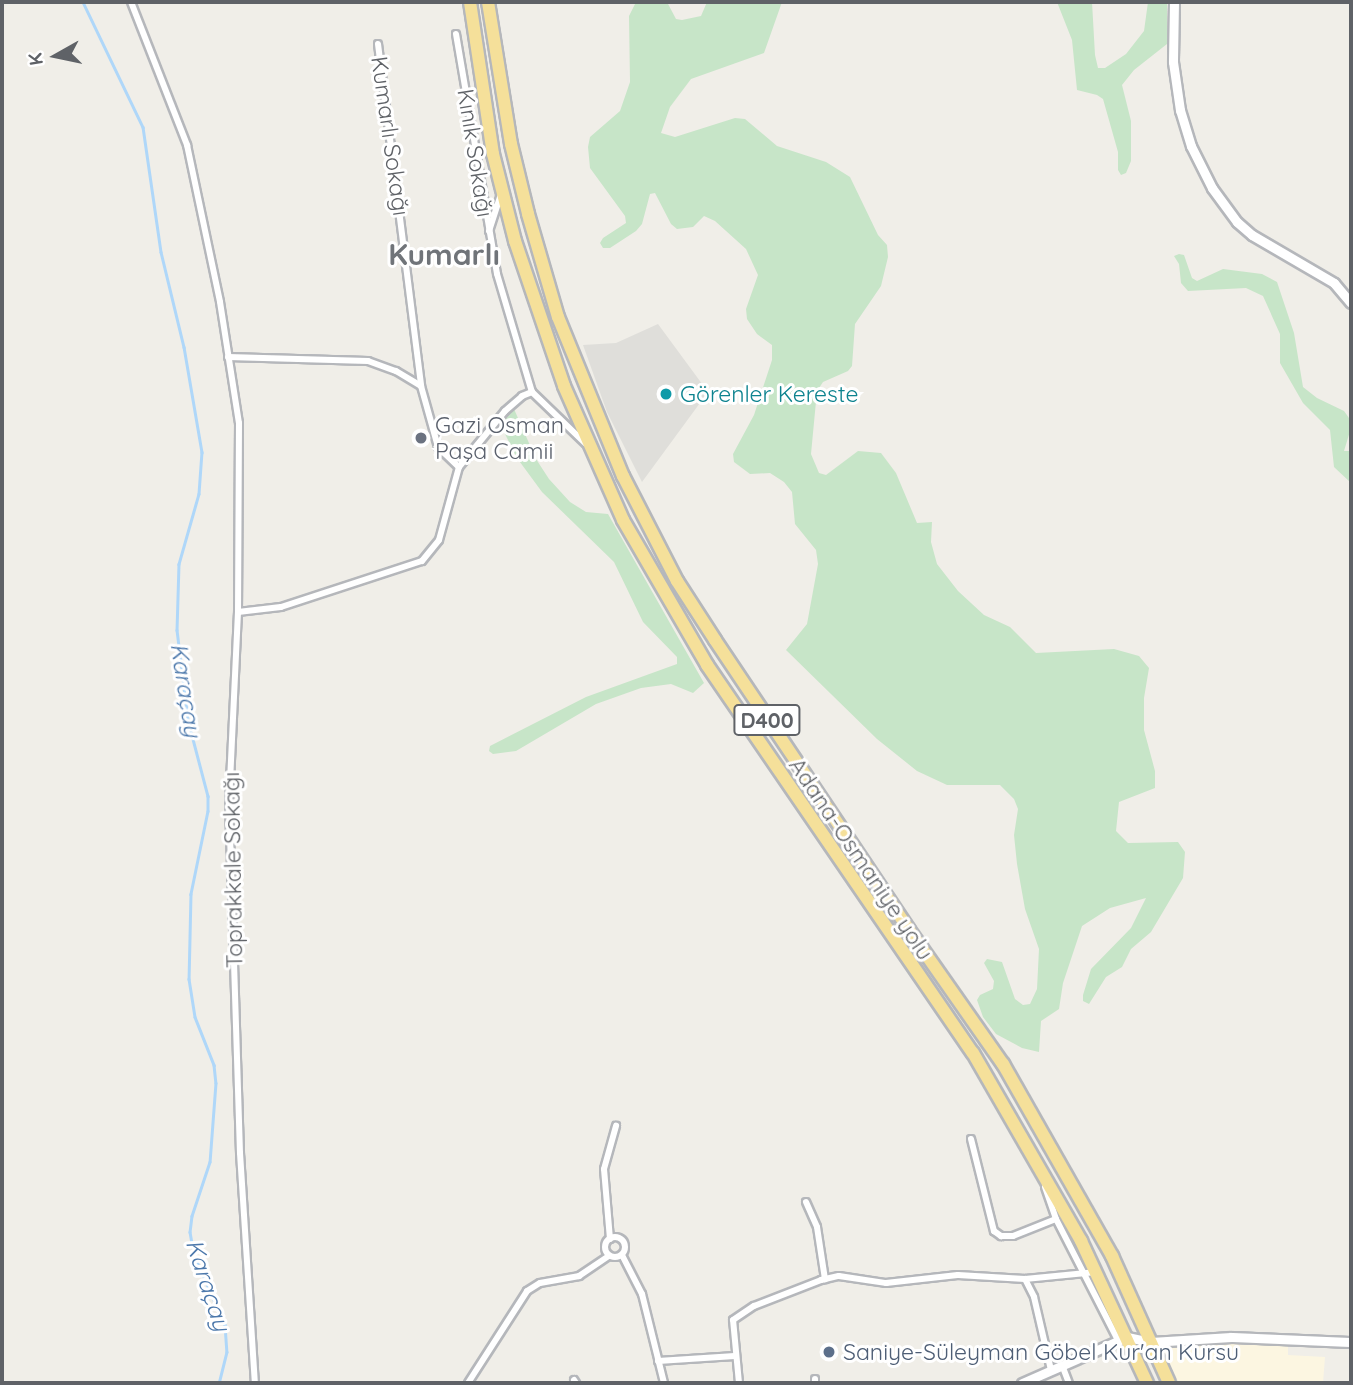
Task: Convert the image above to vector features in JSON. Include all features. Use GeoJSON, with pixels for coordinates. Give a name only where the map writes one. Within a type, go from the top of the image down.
{"type":"FeatureCollection","features":[{"type":"Feature","properties":{"kind":"highway","name":"Adana-Osmaniye yolu"},"geometry":{"type":"LineString","coordinates":[[470,2],[502,193],[534,301],[589,447],[624,520],[707,665],[973,1053],[1041,1168],[1147,1383]]}},
{"type":"Feature","properties":{"kind":"highway","name":"Adana-Osmaniye yolu"},"geometry":{"type":"LineString","coordinates":[[488,2],[511,144],[528,214],[558,317],[623,477],[677,581],[715,640],[909,930],[1003,1064],[1112,1256],[1169,1383]]}},
{"type":"Feature","properties":{"kind":"street","name":"Toprakkale Sokağı"},"geometry":{"type":"LineString","coordinates":[[131,2],[187,145],[198,187],[229,357],[241,444],[230,826],[240,1153],[255,1383]]}},
{"type":"Feature","properties":{"kind":"street"},"geometry":{"type":"LineString","coordinates":[[1174,2],[1173,62],[1180,110],[1191,146],[1212,188],[1237,222],[1252,235],[1334,283],[1351,303]]}},
{"type":"Feature","properties":{"kind":"street","name":"Kınık Sokağı"},"geometry":{"type":"LineString","coordinates":[[456,34],[488,233],[501,292],[532,392],[589,447]]}},
{"type":"Feature","properties":{"kind":"street","name":"Kumarlı Sokağı"},"geometry":{"type":"LineString","coordinates":[[378,44],[421,386],[438,447],[459,467]]}},
{"type":"Feature","properties":{"kind":"street"},"geometry":{"type":"LineString","coordinates":[[488,233],[502,193]]}},
{"type":"Feature","properties":{"kind":"street"},"geometry":{"type":"LineString","coordinates":[[229,357],[368,360],[396,370],[421,386]]}},
{"type":"Feature","properties":{"kind":"street"},"geometry":{"type":"LineString","coordinates":[[238,612],[281,607],[422,561],[439,540],[459,467],[513,403],[532,392]]}},
{"type":"Feature","properties":{"kind":"street"},"geometry":{"type":"LineString","coordinates":[[609,1255],[605,1247],[610,1239],[604,1162],[616,1126]]}},
{"type":"Feature","properties":{"kind":"street"},"geometry":{"type":"LineString","coordinates":[[971,1139],[989,1219],[997,1234],[1013,1236],[1056,1219]]}},
{"type":"Feature","properties":{"kind":"street"},"geometry":{"type":"LineString","coordinates":[[739,1383],[732,1326],[736,1317],[766,1301],[825,1279],[839,1276],[886,1283],[972,1275],[1025,1279],[1090,1272],[1056,1219],[1041,1168]]}},
{"type":"Feature","properties":{"kind":"street"},"geometry":{"type":"LineString","coordinates":[[806,1202],[817,1227],[825,1279]]}},
{"type":"Feature","properties":{"kind":"street"},"geometry":{"type":"LineString","coordinates":[[610,1239],[622,1240],[625,1250],[622,1255]]}},
{"type":"Feature","properties":{"kind":"street"},"geometry":{"type":"LineString","coordinates":[[468,1383],[527,1292],[540,1283],[579,1276],[609,1255],[622,1255]]}},
{"type":"Feature","properties":{"kind":"street"},"geometry":{"type":"LineString","coordinates":[[622,1255],[642,1294],[664,1383]]}},
{"type":"Feature","properties":{"kind":"street"},"geometry":{"type":"LineString","coordinates":[[1025,1279],[1034,1297],[1051,1370]]}},
{"type":"Feature","properties":{"kind":"street"},"geometry":{"type":"LineString","coordinates":[[1022,1383],[1123,1338],[1151,1342],[1231,1337],[1351,1342]]}},
{"type":"Feature","properties":{"kind":"street"},"geometry":{"type":"LineString","coordinates":[[658,1361],[735,1356]]}},
{"type":"Feature","properties":{"kind":"street"},"geometry":{"type":"LineString","coordinates":[[1062,1366],[1069,1383]]}},
{"type":"Feature","properties":{"kind":"shaded area"},"geometry":{"type":"Polygon","coordinates":[[[658,324],[708,392],[642,482],[607,412],[583,345],[616,343],[658,324]]]}},
{"type":"Feature","properties":{"kind":"shaded area"},"geometry":{"type":"Polygon","coordinates":[[[1240,1341],[1288,1345],[1288,1355],[1325,1357],[1323,1383],[1174,1383],[1161,1349],[1240,1341]]]}},
{"type":"Feature","properties":{"kind":"green space"},"geometry":{"type":"Polygon","coordinates":[[[636,2],[667,2],[676,19],[682,20],[701,16],[707,2],[782,2],[764,53],[691,79],[670,107],[661,133],[675,137],[735,118],[745,119],[777,146],[826,162],[850,177],[878,235],[887,245],[888,257],[881,286],[855,324],[852,366],[848,371],[823,382],[817,391],[811,454],[819,473],[826,475],[858,451],[881,453],[896,473],[917,523],[932,522],[931,542],[937,564],[958,591],[984,615],[1010,627],[1036,653],[1114,649],[1139,656],[1149,668],[1144,698],[1144,730],[1155,771],[1155,788],[1119,802],[1116,831],[1128,843],[1178,842],[1185,852],[1183,878],[1151,932],[1131,949],[1122,967],[1106,977],[1089,1004],[1083,1001],[1083,995],[1091,969],[1131,928],[1146,898],[1110,908],[1082,926],[1063,983],[1059,1009],[1041,1021],[1039,1052],[1022,1048],[996,1034],[983,1017],[977,1000],[980,995],[993,989],[994,981],[984,963],[987,959],[1002,962],[1015,999],[1023,1005],[1030,1004],[1037,989],[1039,949],[1025,909],[1017,864],[1014,835],[1018,809],[1014,799],[1000,785],[947,785],[917,771],[877,739],[786,650],[807,624],[818,564],[816,550],[795,524],[792,492],[784,482],[770,473],[750,474],[734,462],[733,454],[754,415],[772,360],[772,345],[757,334],[747,319],[746,309],[758,275],[746,249],[715,221],[704,216],[693,227],[677,229],[671,224],[655,193],[650,194],[642,224],[636,231],[610,248],[603,248],[600,243],[603,238],[626,223],[625,216],[590,168],[588,147],[590,137],[620,111],[630,82],[629,16],[636,2]]]}},
{"type":"Feature","properties":{"kind":"green space"},"geometry":{"type":"Polygon","coordinates":[[[1057,2],[1092,2],[1095,55],[1098,68],[1105,68],[1126,54],[1144,31],[1148,2],[1167,2],[1167,44],[1134,70],[1122,85],[1131,121],[1131,161],[1126,173],[1121,175],[1118,170],[1118,152],[1103,99],[1077,90],[1072,40],[1057,2]]]}},
{"type":"Feature","properties":{"kind":"green space"},"geometry":{"type":"Polygon","coordinates":[[[1184,255],[1192,278],[1197,281],[1223,269],[1262,274],[1277,282],[1294,333],[1303,387],[1317,398],[1344,411],[1349,418],[1351,428],[1344,451],[1351,451],[1351,483],[1334,467],[1330,430],[1303,403],[1280,363],[1280,334],[1263,296],[1246,288],[1188,291],[1181,283],[1179,264],[1174,256],[1184,255]]]}},
{"type":"Feature","properties":{"kind":"green space"},"geometry":{"type":"Polygon","coordinates":[[[514,409],[536,459],[549,479],[570,502],[586,512],[608,514],[704,683],[693,693],[671,684],[641,688],[596,704],[516,751],[493,754],[489,751],[490,746],[586,697],[677,664],[677,657],[643,622],[614,562],[542,492],[517,458],[500,424],[514,409]]]}},
{"type":"Feature","properties":{"kind":"waterway","name":"Karaçay"},"geometry":{"type":"LineString","coordinates":[[83,2],[143,127],[161,252],[184,347],[202,452],[199,494],[179,564],[177,630],[188,720],[208,796],[208,811],[191,894],[189,979],[195,1017],[214,1065],[216,1083],[210,1162],[192,1216],[190,1232],[194,1255],[225,1325],[227,1352],[219,1383]]}},
{"type":"Feature","properties":{"kind":"place","name":"Görenler Kereste"},"geometry":{"type":"Point","coordinates":[666,394]}},
{"type":"Feature","properties":{"kind":"place","name":"Gazi Osman Paşa Camii"},"geometry":{"type":"Point","coordinates":[421,438]}},
{"type":"Feature","properties":{"kind":"place","name":"Saniye-Süleyman Göbel Kur'an Kursu"},"geometry":{"type":"Point","coordinates":[829,1352]}},
{"type":"Feature","properties":{"kind":"district","name":"Kumarlı"},"geometry":{"type":"Point","coordinates":[444,254]}}]}
